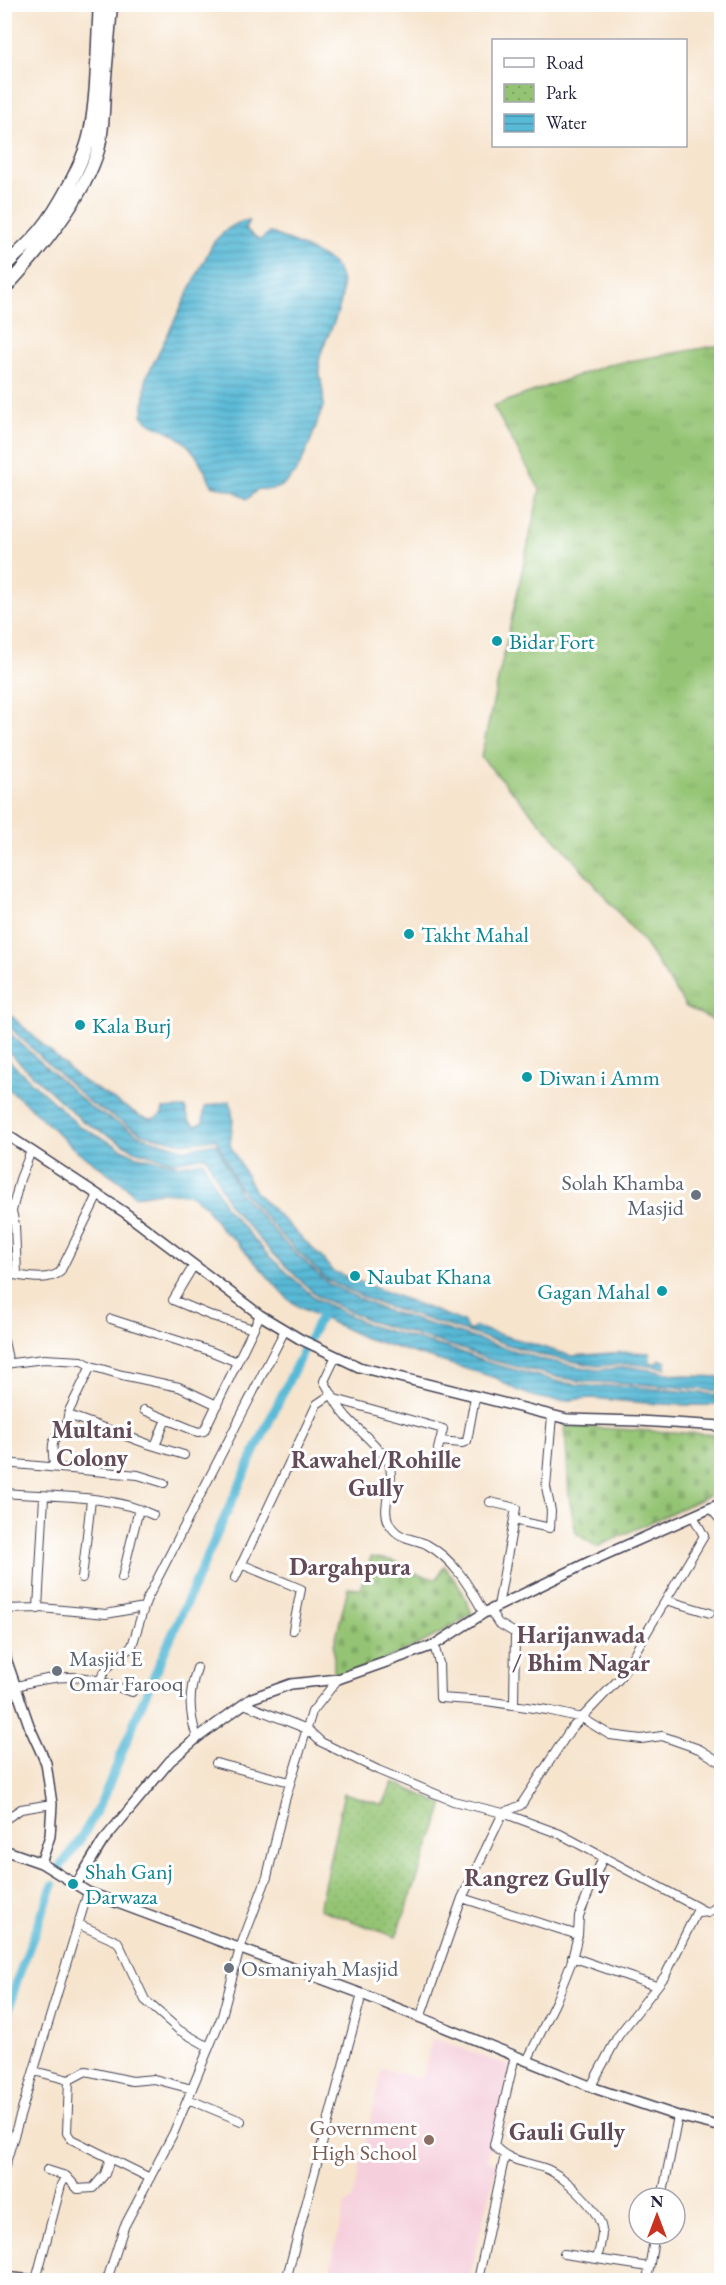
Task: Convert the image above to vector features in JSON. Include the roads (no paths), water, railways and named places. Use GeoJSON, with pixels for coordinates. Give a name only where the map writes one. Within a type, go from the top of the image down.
{"type":"FeatureCollection","features":[{"type":"Feature","properties":{"kind":"main road"},"geometry":{"type":"LineString","coordinates":[[4,267],[51,216],[83,157],[92,117],[100,4]]}},
{"type":"Feature","properties":{"kind":"main road"},"geometry":{"type":"LineString","coordinates":[[4,289],[24,267],[60,219],[82,187],[91,169],[101,134],[111,4]]}},
{"type":"Feature","properties":{"kind":"street"},"geometry":{"type":"LineString","coordinates":[[4,1132],[98,1195],[261,1315],[300,1339],[359,1367],[567,1419],[722,1426]]}},
{"type":"Feature","properties":{"kind":"street"},"geometry":{"type":"LineString","coordinates":[[17,1275],[15,1225],[12,1211],[20,1179],[32,1150]]}},
{"type":"Feature","properties":{"kind":"street"},"geometry":{"type":"LineString","coordinates":[[4,1274],[51,1278],[60,1272],[98,1195]]}},
{"type":"Feature","properties":{"kind":"street"},"geometry":{"type":"LineString","coordinates":[[194,1265],[173,1300],[253,1329]]}},
{"type":"Feature","properties":{"kind":"street"},"geometry":{"type":"LineString","coordinates":[[144,1410],[198,1432],[204,1431],[261,1315]]}},
{"type":"Feature","properties":{"kind":"street"},"geometry":{"type":"LineString","coordinates":[[111,1319],[237,1362]]}},
{"type":"Feature","properties":{"kind":"street"},"geometry":{"type":"LineString","coordinates":[[99,1681],[106,1668],[132,1646],[144,1606],[285,1330]]}},
{"type":"Feature","properties":{"kind":"street"},"geometry":{"type":"LineString","coordinates":[[4,1341],[7,1364],[65,1358],[82,1361],[91,1366],[179,1388],[217,1405]]}},
{"type":"Feature","properties":{"kind":"street"},"geometry":{"type":"LineString","coordinates":[[333,1354],[324,1381],[344,1414],[387,1460],[393,1474],[387,1497],[387,1520],[400,1535],[426,1544],[446,1559],[490,1610],[498,1623],[515,1633],[513,1705]]}},
{"type":"Feature","properties":{"kind":"street"},"geometry":{"type":"LineString","coordinates":[[54,1466],[53,1440],[56,1435],[65,1431],[68,1415],[91,1366]]}},
{"type":"Feature","properties":{"kind":"street"},"geometry":{"type":"LineString","coordinates":[[235,1578],[317,1404],[333,1396],[443,1429],[438,1449]]}},
{"type":"Feature","properties":{"kind":"street"},"geometry":{"type":"LineString","coordinates":[[440,1441],[462,1443],[467,1441],[475,1397]]}},
{"type":"Feature","properties":{"kind":"street"},"geometry":{"type":"LineString","coordinates":[[68,1415],[184,1455]]}},
{"type":"Feature","properties":{"kind":"street"},"geometry":{"type":"LineString","coordinates":[[514,1520],[550,1528],[551,1511],[546,1487],[552,1416]]}},
{"type":"Feature","properties":{"kind":"street"},"geometry":{"type":"LineString","coordinates":[[155,1446],[166,1419]]}},
{"type":"Feature","properties":{"kind":"street"},"geometry":{"type":"LineString","coordinates":[[4,1462],[138,1475],[164,1483]]}},
{"type":"Feature","properties":{"kind":"street"},"geometry":{"type":"LineString","coordinates":[[4,1493],[91,1500],[139,1509],[153,1515]]}},
{"type":"Feature","properties":{"kind":"street"},"geometry":{"type":"LineString","coordinates":[[38,1608],[44,1497]]}},
{"type":"Feature","properties":{"kind":"street"},"geometry":{"type":"LineString","coordinates":[[82,1578],[91,1500]]}},
{"type":"Feature","properties":{"kind":"street"},"geometry":{"type":"LineString","coordinates":[[490,1502],[516,1508],[490,1610]]}},
{"type":"Feature","properties":{"kind":"street"},"geometry":{"type":"LineString","coordinates":[[76,1885],[103,1841],[170,1761],[252,1698],[291,1684],[338,1678],[434,1645],[490,1610],[591,1561],[722,1503]]}},
{"type":"Feature","properties":{"kind":"street"},"geometry":{"type":"LineString","coordinates":[[122,1578],[139,1509]]}},
{"type":"Feature","properties":{"kind":"street"},"geometry":{"type":"LineString","coordinates":[[711,1509],[722,1522]]}},
{"type":"Feature","properties":{"kind":"street"},"geometry":{"type":"LineString","coordinates":[[420,2018],[462,1898],[503,1813],[521,1805],[570,1730],[619,1679],[704,1536],[693,1516]]}},
{"type":"Feature","properties":{"kind":"street"},"geometry":{"type":"LineString","coordinates":[[241,1564],[301,1589],[293,1630]]}},
{"type":"Feature","properties":{"kind":"street"},"geometry":{"type":"LineString","coordinates":[[666,1600],[710,1613]]}},
{"type":"Feature","properties":{"kind":"street"},"geometry":{"type":"LineString","coordinates":[[4,1609],[38,1608],[106,1614],[144,1606]]}},
{"type":"Feature","properties":{"kind":"street"},"geometry":{"type":"LineString","coordinates":[[434,1645],[439,1663],[440,1698],[513,1705],[582,1718],[610,1735],[641,1738],[662,1736],[699,1749],[722,1763]]}},
{"type":"Feature","properties":{"kind":"street"},"geometry":{"type":"LineString","coordinates":[[4,1653],[7,1670],[17,1686],[30,1728],[46,1763],[52,1804],[50,1836],[41,1863]]}},
{"type":"Feature","properties":{"kind":"street"},"geometry":{"type":"LineString","coordinates":[[197,1668],[190,1689],[192,1723],[197,1738]]}},
{"type":"Feature","properties":{"kind":"street"},"geometry":{"type":"LineString","coordinates":[[17,1686],[37,1680],[71,1677],[99,1681],[132,1692]]}},
{"type":"Feature","properties":{"kind":"street"},"geometry":{"type":"LineString","coordinates":[[106,2280],[123,2227],[174,2132],[222,2016],[240,1948],[267,1877],[290,1782],[312,1712],[338,1678]]}},
{"type":"Feature","properties":{"kind":"street"},"geometry":{"type":"LineString","coordinates":[[244,1704],[307,1729],[321,1742],[378,1770],[453,1801],[503,1813],[560,1834],[708,1913]]}},
{"type":"Feature","properties":{"kind":"street"},"geometry":{"type":"LineString","coordinates":[[216,1763],[290,1782]]}},
{"type":"Feature","properties":{"kind":"street"},"geometry":{"type":"LineString","coordinates":[[4,1820],[21,1809],[52,1804]]}},
{"type":"Feature","properties":{"kind":"street"},"geometry":{"type":"LineString","coordinates":[[4,1850],[41,1863],[88,1892],[362,1995],[591,2086],[678,2116],[722,2127]]}},
{"type":"Feature","properties":{"kind":"street"},"geometry":{"type":"LineString","coordinates":[[527,2061],[556,2001],[578,1935],[579,1916],[603,1857]]}},
{"type":"Feature","properties":{"kind":"street"},"geometry":{"type":"LineString","coordinates":[[4,2169],[88,1892]]}},
{"type":"Feature","properties":{"kind":"street"},"geometry":{"type":"LineString","coordinates":[[462,1898],[578,1935]]}},
{"type":"Feature","properties":{"kind":"street"},"geometry":{"type":"LineString","coordinates":[[591,2086],[618,2036],[665,1976],[696,1913],[708,1913],[717,1908],[722,1898]]}},
{"type":"Feature","properties":{"kind":"street"},"geometry":{"type":"LineString","coordinates":[[78,1924],[118,1942],[145,2000],[179,2030],[209,2047]]}},
{"type":"Feature","properties":{"kind":"street"},"geometry":{"type":"LineString","coordinates":[[572,1957],[656,1986]]}},
{"type":"Feature","properties":{"kind":"street"},"geometry":{"type":"LineString","coordinates":[[286,2280],[362,1995]]}},
{"type":"Feature","properties":{"kind":"street"},"geometry":{"type":"LineString","coordinates":[[515,2056],[494,2145],[500,2153],[548,2169],[570,2182],[598,2218],[603,2230],[597,2259]]}},
{"type":"Feature","properties":{"kind":"street"},"geometry":{"type":"LineString","coordinates":[[34,2072],[69,2080],[86,2071],[132,2081],[154,2079],[192,2089]]}},
{"type":"Feature","properties":{"kind":"street"},"geometry":{"type":"LineString","coordinates":[[69,2080],[67,2133],[71,2139],[150,2178]]}},
{"type":"Feature","properties":{"kind":"street"},"geometry":{"type":"LineString","coordinates":[[188,2099],[241,2121]]}},
{"type":"Feature","properties":{"kind":"street"},"geometry":{"type":"LineString","coordinates":[[664,2186],[678,2116]]}},
{"type":"Feature","properties":{"kind":"street"},"geometry":{"type":"LineString","coordinates":[[478,2280],[505,2155]]}},
{"type":"Feature","properties":{"kind":"street"},"geometry":{"type":"LineString","coordinates":[[47,2170],[66,2176],[78,2189],[93,2188],[105,2174],[110,2159]]}},
{"type":"Feature","properties":{"kind":"street"},"geometry":{"type":"LineString","coordinates":[[4,2277],[35,2280],[61,2185],[66,2176]]}},
{"type":"Feature","properties":{"kind":"street"},"geometry":{"type":"LineString","coordinates":[[647,2280],[653,2246]]}},
{"type":"Feature","properties":{"kind":"street"},"geometry":{"type":"LineString","coordinates":[[564,2254],[649,2267]]}},
{"type":"Feature","properties":{"kind":"water"},"geometry":{"type":"Polygon","coordinates":[[[249,220],[245,229],[260,240],[269,233],[274,234],[314,252],[333,264],[340,274],[342,298],[320,356],[319,368],[324,401],[305,454],[292,477],[283,485],[271,489],[258,489],[247,499],[234,491],[212,485],[196,455],[185,442],[170,432],[151,424],[142,415],[146,378],[213,243],[229,228],[249,220]]]}},
{"type":"Feature","properties":{"kind":"water"},"geometry":{"type":"Polygon","coordinates":[[[4,1009],[81,1080],[140,1116],[151,1119],[162,1114],[163,1109],[185,1108],[190,1122],[196,1126],[203,1122],[205,1107],[230,1101],[233,1119],[230,1145],[255,1192],[323,1259],[332,1271],[464,1322],[466,1328],[471,1331],[475,1327],[572,1356],[627,1352],[649,1353],[650,1363],[657,1363],[659,1359],[666,1362],[666,1368],[631,1364],[597,1366],[544,1356],[381,1305],[327,1280],[282,1236],[239,1188],[216,1139],[183,1143],[143,1134],[91,1104],[5,1023],[4,1009]]]}},
{"type":"Feature","properties":{"kind":"water"},"geometry":{"type":"Polygon","coordinates":[[[4,1028],[91,1108],[143,1137],[184,1149],[216,1143],[239,1192],[282,1240],[327,1283],[381,1309],[544,1360],[597,1370],[631,1367],[687,1376],[721,1377],[721,1391],[587,1382],[561,1378],[487,1359],[462,1349],[372,1322],[317,1296],[272,1253],[229,1205],[206,1156],[174,1162],[134,1150],[82,1121],[5,1049],[4,1028]]]}},
{"type":"Feature","properties":{"kind":"water"},"geometry":{"type":"Polygon","coordinates":[[[5,1057],[79,1126],[134,1155],[179,1165],[203,1161],[226,1208],[270,1257],[316,1299],[371,1326],[461,1352],[486,1362],[560,1382],[721,1395],[721,1405],[657,1404],[593,1398],[550,1400],[541,1398],[513,1388],[496,1378],[365,1338],[301,1308],[288,1299],[235,1240],[222,1230],[203,1203],[189,1194],[160,1192],[135,1196],[125,1185],[73,1148],[5,1086],[5,1057]]]}},
{"type":"Feature","properties":{"kind":"waterway"},"geometry":{"type":"LineString","coordinates":[[59,1868],[88,1827],[110,1782],[148,1689],[232,1500],[322,1314]]}},
{"type":"Feature","properties":{"kind":"waterway"},"geometry":{"type":"LineString","coordinates":[[4,2024],[18,1977],[53,1885]]}},
{"type":"Feature","properties":{"kind":"place","name":"Bidar Fort"},"geometry":{"type":"Point","coordinates":[497,641]}},
{"type":"Feature","properties":{"kind":"place","name":"Takht Mahal"},"geometry":{"type":"Point","coordinates":[409,934]}},
{"type":"Feature","properties":{"kind":"place","name":"Kala Burj"},"geometry":{"type":"Point","coordinates":[80,1025]}},
{"type":"Feature","properties":{"kind":"place","name":"Diwan i Amm"},"geometry":{"type":"Point","coordinates":[527,1077]}},
{"type":"Feature","properties":{"kind":"place","name":"Solah Khamba Masjid"},"geometry":{"type":"Point","coordinates":[696,1195]}},
{"type":"Feature","properties":{"kind":"place","name":"Naubat Khana"},"geometry":{"type":"Point","coordinates":[355,1276]}},
{"type":"Feature","properties":{"kind":"place","name":"Gagan Mahal"},"geometry":{"type":"Point","coordinates":[662,1291]}},
{"type":"Feature","properties":{"kind":"place","name":"Masjid E Omar Farooq"},"geometry":{"type":"Point","coordinates":[57,1671]}},
{"type":"Feature","properties":{"kind":"place","name":"Shah Ganj Darwaza"},"geometry":{"type":"Point","coordinates":[73,1884]}},
{"type":"Feature","properties":{"kind":"place","name":"Osmaniyah Masjid"},"geometry":{"type":"Point","coordinates":[229,1968]}},
{"type":"Feature","properties":{"kind":"place","name":"Government High School"},"geometry":{"type":"Point","coordinates":[429,2140]}},
{"type":"Feature","properties":{"kind":"district","name":"Multani Colony"},"geometry":{"type":"Point","coordinates":[92,1443]}},
{"type":"Feature","properties":{"kind":"district","name":"Rawahel/Rohille Gully"},"geometry":{"type":"Point","coordinates":[376,1473]}},
{"type":"Feature","properties":{"kind":"district","name":"Dargahpura"},"geometry":{"type":"Point","coordinates":[350,1566]}},
{"type":"Feature","properties":{"kind":"district","name":"Harijanwada / Bhim Nagar"},"geometry":{"type":"Point","coordinates":[581,1648]}},
{"type":"Feature","properties":{"kind":"district","name":"Rangrez Gully"},"geometry":{"type":"Point","coordinates":[537,1877]}},
{"type":"Feature","properties":{"kind":"district","name":"Gauli Gully"},"geometry":{"type":"Point","coordinates":[567,2131]}}]}
